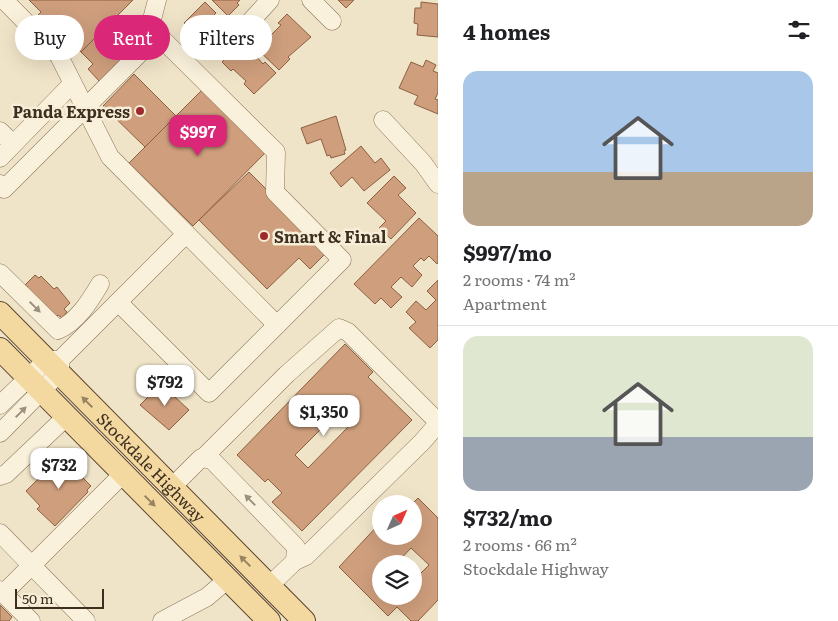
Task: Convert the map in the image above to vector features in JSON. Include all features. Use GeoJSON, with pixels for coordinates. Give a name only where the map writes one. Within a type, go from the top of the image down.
{"type":"FeatureCollection","features":[{"type":"Feature","properties":{"kind":"main road","name":"Stockdale Highway"},"geometry":{"type":"LineString","coordinates":[[0,313],[56,364],[172,487],[304,621]]}},
{"type":"Feature","properties":{"kind":"main road","name":"Stockdale Highway"},"geometry":{"type":"LineString","coordinates":[[0,349],[269,621]]}},
{"type":"Feature","properties":{"kind":"street"},"geometry":{"type":"LineString","coordinates":[[4,0],[59,56],[110,157],[277,325]]}},
{"type":"Feature","properties":{"kind":"street"},"geometry":{"type":"LineString","coordinates":[[153,15],[157,0]]}},
{"type":"Feature","properties":{"kind":"street"},"geometry":{"type":"LineString","coordinates":[[256,15],[270,0]]}},
{"type":"Feature","properties":{"kind":"street"},"geometry":{"type":"LineString","coordinates":[[311,0],[332,21]]}},
{"type":"Feature","properties":{"kind":"street"},"geometry":{"type":"LineString","coordinates":[[118,302],[209,393],[342,260],[275,192],[276,152],[170,47]]}},
{"type":"Feature","properties":{"kind":"street"},"geometry":{"type":"LineString","coordinates":[[0,184],[4,188],[133,60]]}},
{"type":"Feature","properties":{"kind":"street"},"geometry":{"type":"LineString","coordinates":[[0,158],[72,84]]}},
{"type":"Feature","properties":{"kind":"street"},"geometry":{"type":"LineString","coordinates":[[383,120],[423,163],[438,184]]}},
{"type":"Feature","properties":{"kind":"street"},"geometry":{"type":"LineString","coordinates":[[0,131],[13,144]]}},
{"type":"Feature","properties":{"kind":"street"},"geometry":{"type":"LineString","coordinates":[[0,433],[35,385],[186,234]]}},
{"type":"Feature","properties":{"kind":"street"},"geometry":{"type":"LineString","coordinates":[[0,273],[58,330],[67,326],[89,303],[100,284]]}},
{"type":"Feature","properties":{"kind":"street"},"geometry":{"type":"LineString","coordinates":[[172,487],[208,459],[288,374],[339,328],[348,332],[437,421],[436,426],[422,442],[306,556],[296,554],[208,459]]}},
{"type":"Feature","properties":{"kind":"street"},"geometry":{"type":"LineString","coordinates":[[0,406],[35,385]]}},
{"type":"Feature","properties":{"kind":"street"},"geometry":{"type":"LineString","coordinates":[[0,476],[6,474],[66,417]]}},
{"type":"Feature","properties":{"kind":"street"},"geometry":{"type":"LineString","coordinates":[[31,621],[2,592],[32,565],[123,474]]}},
{"type":"Feature","properties":{"kind":"street"},"geometry":{"type":"LineString","coordinates":[[0,533],[86,621]]}},
{"type":"Feature","properties":{"kind":"street"},"geometry":{"type":"LineString","coordinates":[[269,586],[296,554]]}},
{"type":"Feature","properties":{"kind":"street"},"geometry":{"type":"LineString","coordinates":[[162,621],[207,597],[228,579]]}},
{"type":"Feature","properties":{"kind":"building"},"geometry":{"type":"Polygon","coordinates":[[[29,0],[133,0],[118,15],[94,15],[94,39],[84,49],[84,15],[38,15],[41,12],[29,0]]]}},
{"type":"Feature","properties":{"kind":"building"},"geometry":{"type":"Polygon","coordinates":[[[212,0],[240,0],[237,3],[239,5],[227,15],[212,0]]]}},
{"type":"Feature","properties":{"kind":"building"},"geometry":{"type":"Polygon","coordinates":[[[338,0],[354,0],[346,8],[338,0]]]}},
{"type":"Feature","properties":{"kind":"building"},"geometry":{"type":"Polygon","coordinates":[[[205,2],[216,13],[214,15],[192,15],[205,2]]]}},
{"type":"Feature","properties":{"kind":"building"},"geometry":{"type":"Polygon","coordinates":[[[421,2],[438,4],[438,37],[417,35],[418,24],[414,23],[415,8],[421,8],[421,2]]]}},
{"type":"Feature","properties":{"kind":"building"},"geometry":{"type":"Polygon","coordinates":[[[287,14],[311,37],[288,57],[290,59],[279,70],[269,60],[272,60],[272,34],[281,25],[278,23],[287,14]]]}},
{"type":"Feature","properties":{"kind":"building"},"geometry":{"type":"Polygon","coordinates":[[[94,39],[94,60],[121,60],[100,82],[88,69],[93,64],[84,55],[84,49],[94,39]]]}},
{"type":"Feature","properties":{"kind":"building"},"geometry":{"type":"Polygon","coordinates":[[[224,60],[260,60],[263,64],[265,62],[276,73],[254,94],[244,84],[246,81],[222,62],[224,60]]]}},
{"type":"Feature","properties":{"kind":"building"},"geometry":{"type":"Polygon","coordinates":[[[426,60],[436,65],[433,71],[438,73],[438,93],[435,99],[438,100],[438,114],[414,104],[418,96],[399,88],[411,62],[423,67],[426,60]]]}},
{"type":"Feature","properties":{"kind":"building","name":"Panda Express"},"geometry":{"type":"Polygon","coordinates":[[[134,74],[176,116],[145,147],[103,106],[134,74]]]}},
{"type":"Feature","properties":{"kind":"building"},"geometry":{"type":"Polygon","coordinates":[[[204,88],[267,151],[193,226],[129,163],[204,88]]]}},
{"type":"Feature","properties":{"kind":"building"},"geometry":{"type":"Polygon","coordinates":[[[336,116],[346,150],[344,151],[345,154],[331,158],[330,155],[327,156],[321,139],[307,144],[301,128],[336,116]]]}},
{"type":"Feature","properties":{"kind":"building"},"geometry":{"type":"Polygon","coordinates":[[[361,146],[375,163],[381,158],[390,170],[364,191],[352,177],[341,187],[330,173],[361,146]]]}},
{"type":"Feature","properties":{"kind":"building","name":"Smart & Final"},"geometry":{"type":"Polygon","coordinates":[[[249,172],[328,251],[310,269],[299,258],[267,289],[199,220],[249,172]]]}},
{"type":"Feature","properties":{"kind":"building"},"geometry":{"type":"Polygon","coordinates":[[[394,176],[406,188],[398,195],[416,213],[391,239],[379,228],[386,221],[367,203],[394,176]]]}},
{"type":"Feature","properties":{"kind":"building"},"geometry":{"type":"Polygon","coordinates":[[[419,218],[438,236],[437,264],[429,256],[424,261],[421,258],[413,266],[422,275],[412,287],[401,277],[391,287],[402,297],[391,308],[381,298],[375,304],[354,284],[419,218]]]}},
{"type":"Feature","properties":{"kind":"building"},"geometry":{"type":"Polygon","coordinates":[[[35,275],[39,278],[41,276],[54,289],[57,287],[70,303],[64,309],[67,312],[62,318],[58,315],[53,320],[23,291],[28,287],[25,285],[35,275]]]}},
{"type":"Feature","properties":{"kind":"building"},"geometry":{"type":"Polygon","coordinates":[[[438,280],[438,340],[430,348],[409,328],[416,322],[406,312],[416,301],[426,310],[436,300],[427,291],[438,280]]]}},
{"type":"Feature","properties":{"kind":"building"},"geometry":{"type":"Polygon","coordinates":[[[345,344],[373,372],[368,377],[412,420],[302,531],[272,502],[282,493],[268,479],[265,482],[237,455],[345,344]],[[339,411],[295,455],[308,468],[351,424],[339,411]]]}},
{"type":"Feature","properties":{"kind":"building"},"geometry":{"type":"Polygon","coordinates":[[[161,384],[189,410],[169,430],[140,405],[161,384]]]}},
{"type":"Feature","properties":{"kind":"building"},"geometry":{"type":"Polygon","coordinates":[[[64,454],[85,475],[83,478],[91,486],[87,490],[88,492],[55,526],[37,509],[40,506],[26,491],[64,454]]]}},
{"type":"Feature","properties":{"kind":"building"},"geometry":{"type":"Polygon","coordinates":[[[422,502],[438,518],[438,600],[418,621],[411,621],[397,607],[388,616],[377,605],[422,605],[422,572],[429,565],[422,558],[422,555],[418,555],[411,548],[404,555],[372,555],[372,600],[339,567],[372,532],[372,545],[422,545],[422,502]]]}},
{"type":"Feature","properties":{"kind":"building"},"geometry":{"type":"Polygon","coordinates":[[[0,605],[12,617],[9,621],[0,621],[0,605]]]}},
{"type":"Feature","properties":{"kind":"place","name":"Panda Express"},"geometry":{"type":"Point","coordinates":[140,111]}},
{"type":"Feature","properties":{"kind":"place","name":"Smart & Final"},"geometry":{"type":"Point","coordinates":[264,236]}}]}
